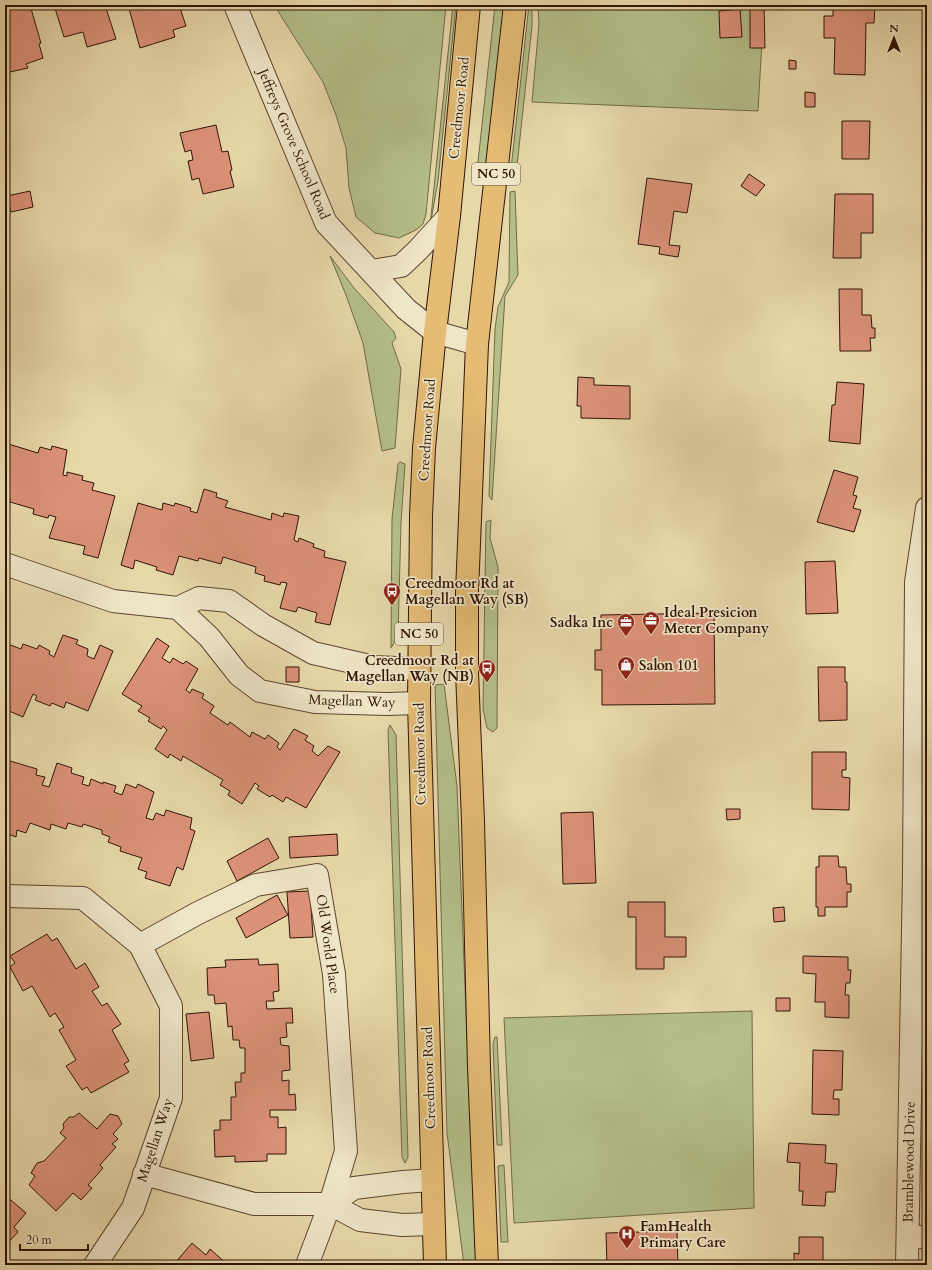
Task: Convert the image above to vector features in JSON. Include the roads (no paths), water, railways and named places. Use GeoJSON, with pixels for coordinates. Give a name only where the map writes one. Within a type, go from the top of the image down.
{"type":"FeatureCollection","features":[{"type":"Feature","properties":{"kind":"main road","name":"Creedmoor Road"},"geometry":{"type":"LineString","coordinates":[[435,1265],[418,669],[424,455],[435,332],[449,216],[469,5]]}},
{"type":"Feature","properties":{"kind":"main road","name":"NC 50"},"geometry":{"type":"LineString","coordinates":[[487,1265],[479,1067],[473,821],[467,672],[467,593],[477,344],[515,5]]}},
{"type":"Feature","properties":{"kind":"street","name":"Jeffreys Grove School Road"},"geometry":{"type":"LineString","coordinates":[[235,5],[326,224],[406,309],[435,332],[477,344]]}},
{"type":"Feature","properties":{"kind":"street"},"geometry":{"type":"LineString","coordinates":[[371,271],[401,266],[449,216]]}},
{"type":"Feature","properties":{"kind":"street","name":"Bramblewood Drive"},"geometry":{"type":"LineString","coordinates":[[907,1265],[917,1237],[922,582],[927,508]]}},
{"type":"Feature","properties":{"kind":"street"},"geometry":{"type":"LineString","coordinates":[[5,564],[113,601],[178,608],[199,598],[229,601],[264,625],[312,653],[374,667],[418,669]]}},
{"type":"Feature","properties":{"kind":"street","name":"Magellan Way"},"geometry":{"type":"LineString","coordinates":[[178,608],[209,637],[239,675],[260,691],[315,702],[387,704],[419,703]]}},
{"type":"Feature","properties":{"kind":"street","name":"Old World Place"},"geometry":{"type":"LineString","coordinates":[[140,945],[198,913],[256,885],[317,874],[334,974],[346,1151],[330,1204],[307,1265]]}},
{"type":"Feature","properties":{"kind":"street","name":"Magellan Way"},"geometry":{"type":"LineString","coordinates":[[5,896],[82,898],[140,945],[171,1006],[170,1098],[133,1208],[94,1265]]}},
{"type":"Feature","properties":{"kind":"street"},"geometry":{"type":"LineString","coordinates":[[144,1174],[254,1204],[330,1204],[360,1220],[402,1225],[433,1224]]}},
{"type":"Feature","properties":{"kind":"street"},"geometry":{"type":"LineString","coordinates":[[330,1204],[354,1188],[432,1180]]}},
{"type":"Feature","properties":{"kind":"place","name":"Creedmoor Rd at Magellan Way (SB)"},"geometry":{"type":"Point","coordinates":[392,606]}},
{"type":"Feature","properties":{"kind":"place","name":"Ideal Presicion Meter Company"},"geometry":{"type":"Point","coordinates":[651,635]}},
{"type":"Feature","properties":{"kind":"place","name":"Sadka Inc"},"geometry":{"type":"Point","coordinates":[626,637]}},
{"type":"Feature","properties":{"kind":"place","name":"Salon 101"},"geometry":{"type":"Point","coordinates":[626,680]}},
{"type":"Feature","properties":{"kind":"place","name":"Creedmoor Rd at Magellan Way (NB)"},"geometry":{"type":"Point","coordinates":[487,683]}},
{"type":"Feature","properties":{"kind":"place","name":"FamHealth Primary Care"},"geometry":{"type":"Point","coordinates":[627,1249]}}]}
